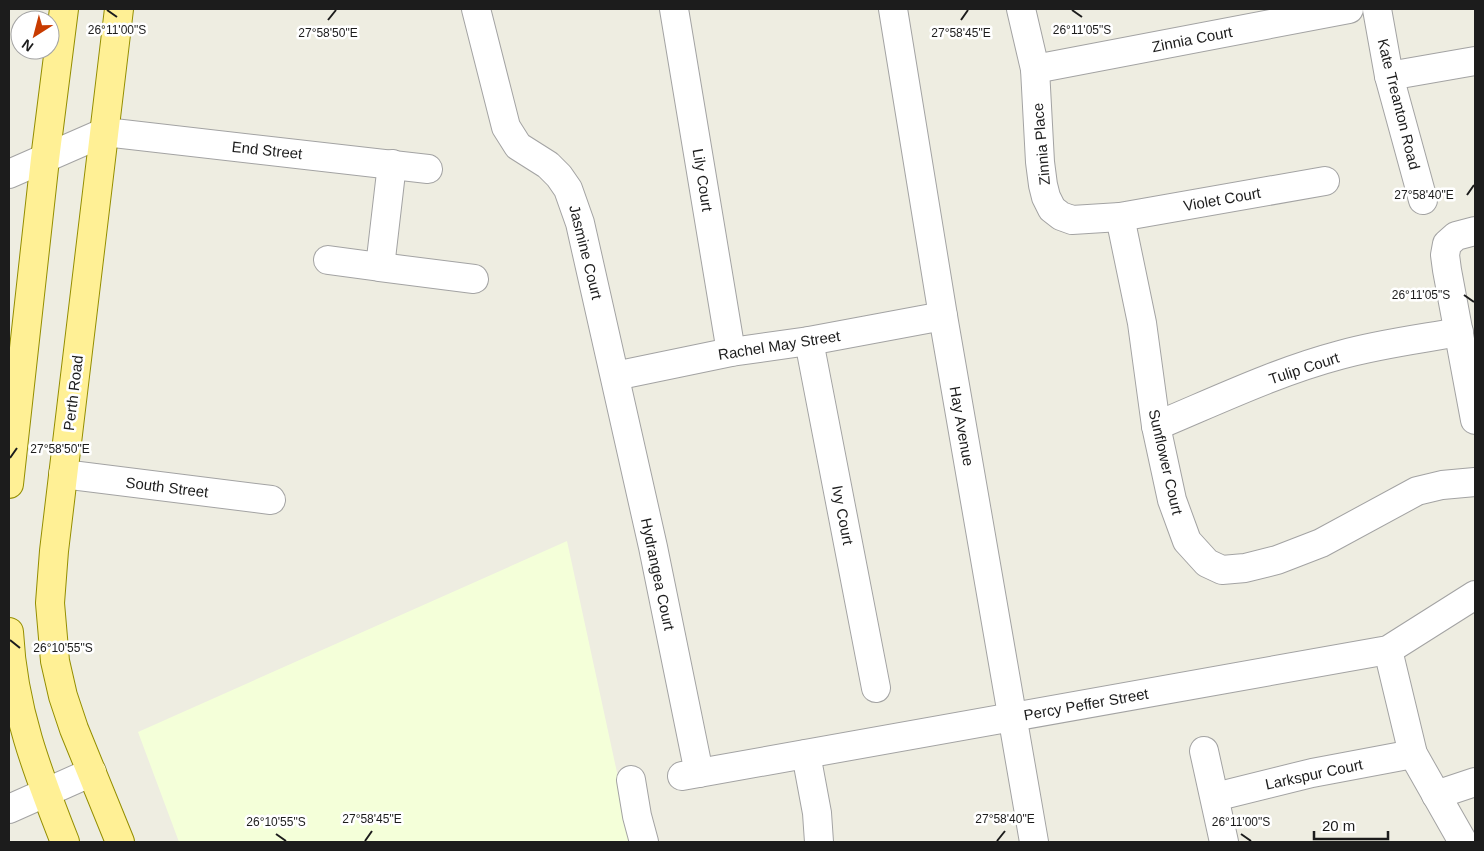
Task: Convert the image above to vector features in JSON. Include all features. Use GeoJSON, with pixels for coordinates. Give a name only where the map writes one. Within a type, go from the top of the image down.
{"type":"FeatureCollection","features":[{"type":"Feature","properties":{"kind":"main road"},"geometry":{"type":"LineString","coordinates":[[9,484],[45,158],[64,9]]}},
{"type":"Feature","properties":{"kind":"main road","name":"Perth Road"},"geometry":{"type":"LineString","coordinates":[[119,9],[54,551],[50,603],[55,661],[63,696],[74,729],[120,842]]}},
{"type":"Feature","properties":{"kind":"main road"},"geometry":{"type":"LineString","coordinates":[[9,632],[19,710],[25,736],[65,842]]}},
{"type":"Feature","properties":{"kind":"street","name":"Jasmine Court"},"geometry":{"type":"LineString","coordinates":[[476,9],[506,127],[518,146],[548,165],[559,176],[568,189],[574,203],[616,376]]}},
{"type":"Feature","properties":{"kind":"street","name":"Lily Court"},"geometry":{"type":"LineString","coordinates":[[674,9],[732,352]]}},
{"type":"Feature","properties":{"kind":"street","name":"Hay Avenue"},"geometry":{"type":"LineString","coordinates":[[893,9],[943,316],[1034,842]]}},
{"type":"Feature","properties":{"kind":"street","name":"Zinnia Place"},"geometry":{"type":"LineString","coordinates":[[1021,9],[1035,69],[1040,162],[1046,197],[1052,208],[1061,216],[1072,220],[1120,216]]}},
{"type":"Feature","properties":{"kind":"street","name":"Zinnia Court"},"geometry":{"type":"LineString","coordinates":[[1035,69],[1349,9]]}},
{"type":"Feature","properties":{"kind":"street","name":"Kate Treanton Road"},"geometry":{"type":"LineString","coordinates":[[1377,9],[1389,76],[1423,200]]}},
{"type":"Feature","properties":{"kind":"street"},"geometry":{"type":"LineString","coordinates":[[1389,76],[1475,61]]}},
{"type":"Feature","properties":{"kind":"street"},"geometry":{"type":"LineString","coordinates":[[9,174],[105,132]]}},
{"type":"Feature","properties":{"kind":"street","name":"End Street"},"geometry":{"type":"LineString","coordinates":[[105,132],[428,169]]}},
{"type":"Feature","properties":{"kind":"street"},"geometry":{"type":"LineString","coordinates":[[380,267],[392,164]]}},
{"type":"Feature","properties":{"kind":"street","name":"Violet Court"},"geometry":{"type":"LineString","coordinates":[[1120,216],[1325,180]]}},
{"type":"Feature","properties":{"kind":"street","name":"Sunflower Court"},"geometry":{"type":"LineString","coordinates":[[1120,216],[1142,323],[1156,426],[1172,500],[1187,540],[1207,563],[1222,570],[1245,568],[1277,560],[1321,544],[1417,490],[1442,485],[1475,482]]}},
{"type":"Feature","properties":{"kind":"street"},"geometry":{"type":"LineString","coordinates":[[1474,409],[1447,270],[1446,249],[1447,244],[1456,236],[1475,231]]}},
{"type":"Feature","properties":{"kind":"street"},"geometry":{"type":"LineString","coordinates":[[328,260],[474,279]]}},
{"type":"Feature","properties":{"kind":"street","name":"Rachel May Street"},"geometry":{"type":"LineString","coordinates":[[616,376],[732,352],[809,341],[943,316]]}},
{"type":"Feature","properties":{"kind":"street","name":"Tulip Court"},"geometry":{"type":"LineString","coordinates":[[1156,426],[1242,390],[1315,363],[1341,355],[1459,332]]}},
{"type":"Feature","properties":{"kind":"street","name":"Ivy Court"},"geometry":{"type":"LineString","coordinates":[[809,341],[876,688]]}},
{"type":"Feature","properties":{"kind":"street","name":"Hydrangea Court"},"geometry":{"type":"LineString","coordinates":[[616,376],[651,538],[690,774]]}},
{"type":"Feature","properties":{"kind":"street","name":"South Street"},"geometry":{"type":"LineString","coordinates":[[63,474],[271,500]]}},
{"type":"Feature","properties":{"kind":"street","name":"Percy Peffer Street"},"geometry":{"type":"LineString","coordinates":[[690,774],[1388,650],[1475,595]]}},
{"type":"Feature","properties":{"kind":"street"},"geometry":{"type":"LineString","coordinates":[[1388,650],[1414,754],[1463,842]]}},
{"type":"Feature","properties":{"kind":"street"},"geometry":{"type":"LineString","coordinates":[[1204,751],[1224,842]]}},
{"type":"Feature","properties":{"kind":"street"},"geometry":{"type":"LineString","coordinates":[[806,754],[817,813],[819,842]]}},
{"type":"Feature","properties":{"kind":"street","name":"Larkspur Court"},"geometry":{"type":"LineString","coordinates":[[1215,797],[1312,773],[1414,754]]}},
{"type":"Feature","properties":{"kind":"street"},"geometry":{"type":"LineString","coordinates":[[9,809],[92,772]]}},
{"type":"Feature","properties":{"kind":"street"},"geometry":{"type":"LineString","coordinates":[[631,780],[636,816],[644,842]]}},
{"type":"Feature","properties":{"kind":"street"},"geometry":{"type":"LineString","coordinates":[[1436,795],[1475,782]]}},
{"type":"Feature","properties":{"kind":"shaded area"},"geometry":{"type":"Polygon","coordinates":[[[567,541],[632,842],[179,842],[138,732],[567,541]]]}}]}
